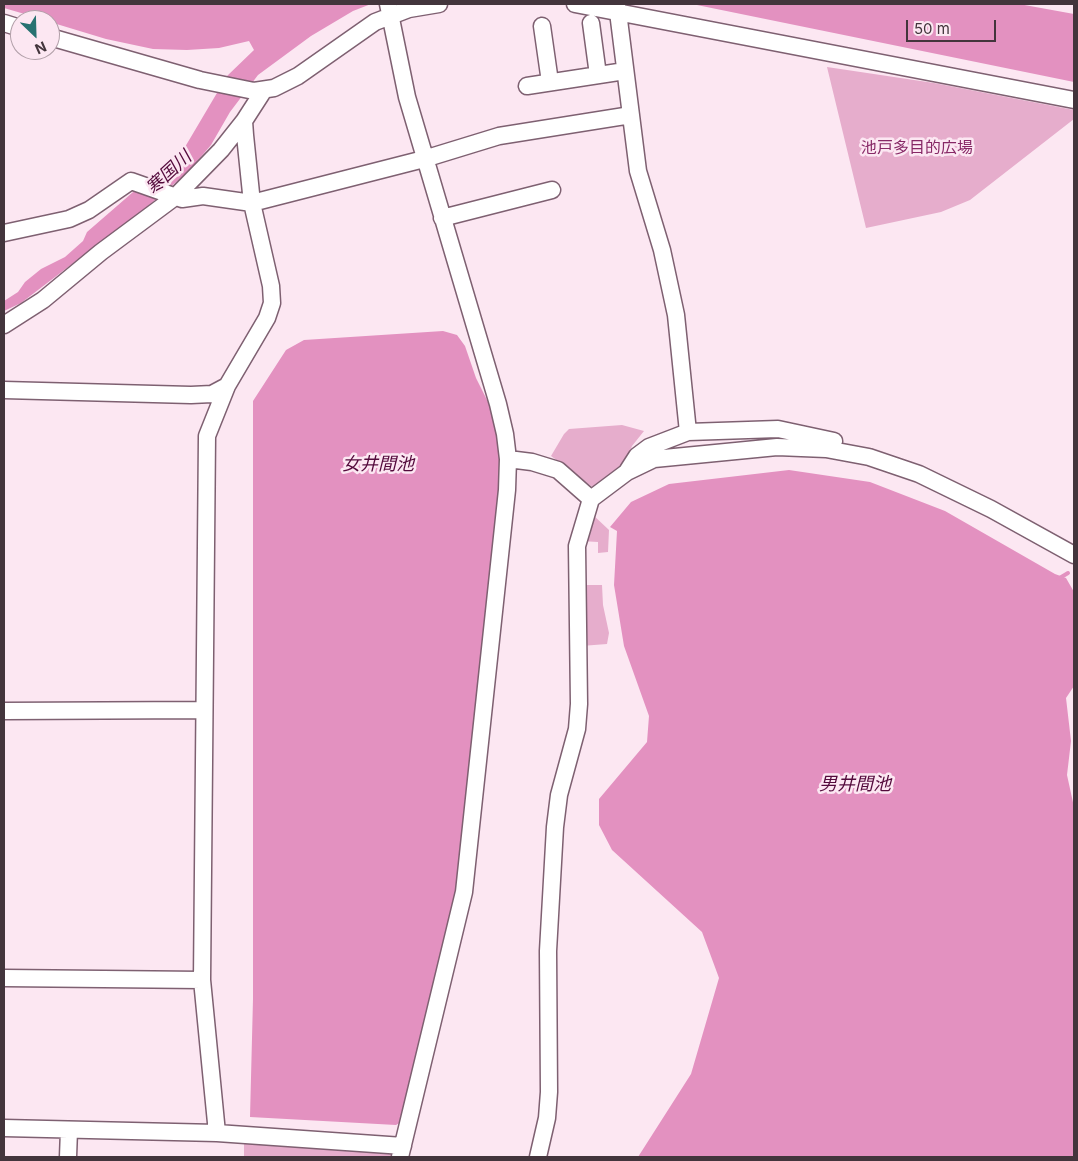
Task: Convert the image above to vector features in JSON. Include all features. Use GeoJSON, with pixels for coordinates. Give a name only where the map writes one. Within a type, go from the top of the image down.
{"type":"FeatureCollection","features":[{"type":"Feature","properties":{"kind":"street"},"geometry":{"type":"LineString","coordinates":[[60,40],[220,85],[259,90],[274,88],[298,76],[390,9],[439,4]]}},
{"type":"Feature","properties":{"kind":"street"},"geometry":{"type":"LineString","coordinates":[[575,4],[617,7],[1074,100]]}},
{"type":"Feature","properties":{"kind":"street"},"geometry":{"type":"LineString","coordinates":[[617,7],[638,171],[664,258],[676,315],[688,432]]}},
{"type":"Feature","properties":{"kind":"street"},"geometry":{"type":"LineString","coordinates":[[4,1128],[217,1133],[402,1151],[464,892],[507,490],[508,459],[506,434],[498,404],[407,97],[390,9]]}},
{"type":"Feature","properties":{"kind":"street"},"geometry":{"type":"LineString","coordinates":[[591,23],[598,75]]}},
{"type":"Feature","properties":{"kind":"street"},"geometry":{"type":"LineString","coordinates":[[542,26],[550,82]]}},
{"type":"Feature","properties":{"kind":"street"},"geometry":{"type":"LineString","coordinates":[[527,86],[626,71]]}},
{"type":"Feature","properties":{"kind":"street"},"geometry":{"type":"LineString","coordinates":[[4,325],[43,300],[171,195],[221,150],[244,121],[259,90]]}},
{"type":"Feature","properties":{"kind":"street"},"geometry":{"type":"LineString","coordinates":[[4,233],[69,218],[89,210],[131,181],[182,199],[203,196],[252,203],[424,159],[498,136],[631,115]]}},
{"type":"Feature","properties":{"kind":"street"},"geometry":{"type":"LineString","coordinates":[[217,1133],[202,980],[207,436],[227,386],[267,318],[272,303],[271,286],[252,203],[244,121]]}},
{"type":"Feature","properties":{"kind":"street"},"geometry":{"type":"LineString","coordinates":[[442,218],[552,190]]}},
{"type":"Feature","properties":{"kind":"street"},"geometry":{"type":"LineString","coordinates":[[4,390],[191,395],[212,394],[227,386]]}},
{"type":"Feature","properties":{"kind":"street"},"geometry":{"type":"LineString","coordinates":[[627,472],[637,456],[649,447],[688,432],[778,429],[863,447],[869,457]]}},
{"type":"Feature","properties":{"kind":"street"},"geometry":{"type":"LineString","coordinates":[[538,1157],[547,1118],[549,1092],[548,951],[555,827],[559,795],[577,729],[579,704],[577,546],[591,499],[627,472],[654,460],[777,446],[826,449],[869,457],[919,474],[991,509],[1074,556]]}},
{"type":"Feature","properties":{"kind":"street"},"geometry":{"type":"LineString","coordinates":[[508,459],[532,462],[558,470],[591,499]]}},
{"type":"Feature","properties":{"kind":"street"},"geometry":{"type":"LineString","coordinates":[[4,711],[204,710]]}},
{"type":"Feature","properties":{"kind":"street"},"geometry":{"type":"LineString","coordinates":[[4,978],[202,980]]}},
{"type":"Feature","properties":{"kind":"street"},"geometry":{"type":"LineString","coordinates":[[68,1130],[68,1157]]}},
{"type":"Feature","properties":{"kind":"green space","name":"池戸多目的広場"},"geometry":{"type":"Polygon","coordinates":[[[827,67],[934,83],[1074,110],[1074,119],[970,200],[941,212],[866,228],[827,67]]]}},
{"type":"Feature","properties":{"kind":"green space"},"geometry":{"type":"Polygon","coordinates":[[[622,425],[644,431],[632,446],[623,470],[598,488],[591,486],[551,456],[569,429],[622,425]]]}},
{"type":"Feature","properties":{"kind":"green space"},"geometry":{"type":"Polygon","coordinates":[[[592,514],[609,530],[608,552],[598,553],[598,542],[581,541],[592,514]]]}},
{"type":"Feature","properties":{"kind":"green space"},"geometry":{"type":"Polygon","coordinates":[[[580,585],[602,585],[603,605],[609,633],[607,644],[581,646],[580,585]]]}},
{"type":"Feature","properties":{"kind":"green space"},"geometry":{"type":"Polygon","coordinates":[[[244,1143],[401,1147],[399,1157],[244,1157],[244,1143]]]}},
{"type":"Feature","properties":{"kind":"water","name":"寒国川"},"geometry":{"type":"Polygon","coordinates":[[[4,4],[371,4],[353,11],[311,36],[258,75],[230,112],[211,145],[188,172],[148,206],[21,303],[4,311],[4,301],[18,292],[25,282],[41,269],[65,257],[83,241],[87,232],[185,147],[227,76],[254,50],[249,41],[219,48],[187,50],[153,49],[106,39],[60,25],[60,10],[11,10],[4,8],[4,4]]]}},
{"type":"Feature","properties":{"kind":"water"},"geometry":{"type":"Polygon","coordinates":[[[692,4],[1019,4],[1074,14],[1074,82],[692,4]]]}},
{"type":"Feature","properties":{"kind":"water","name":"女井間池"},"geometry":{"type":"Polygon","coordinates":[[[443,331],[457,335],[465,346],[476,378],[500,426],[504,465],[461,889],[403,1121],[396,1125],[250,1117],[253,999],[253,401],[286,350],[304,340],[443,331]]]}},
{"type":"Feature","properties":{"kind":"water","name":"男井間池"},"geometry":{"type":"Polygon","coordinates":[[[789,470],[870,482],[945,511],[1055,574],[1066,578],[1074,592],[1074,686],[1066,698],[1071,741],[1067,775],[1074,807],[1074,1157],[638,1157],[691,1074],[719,978],[702,932],[612,850],[599,825],[599,799],[647,742],[649,716],[624,646],[614,585],[617,531],[610,527],[631,502],[669,484],[789,470]]]}},
{"type":"Feature","properties":{"kind":"waterway"},"geometry":{"type":"LineString","coordinates":[[1058,579],[1068,573]]}}]}
